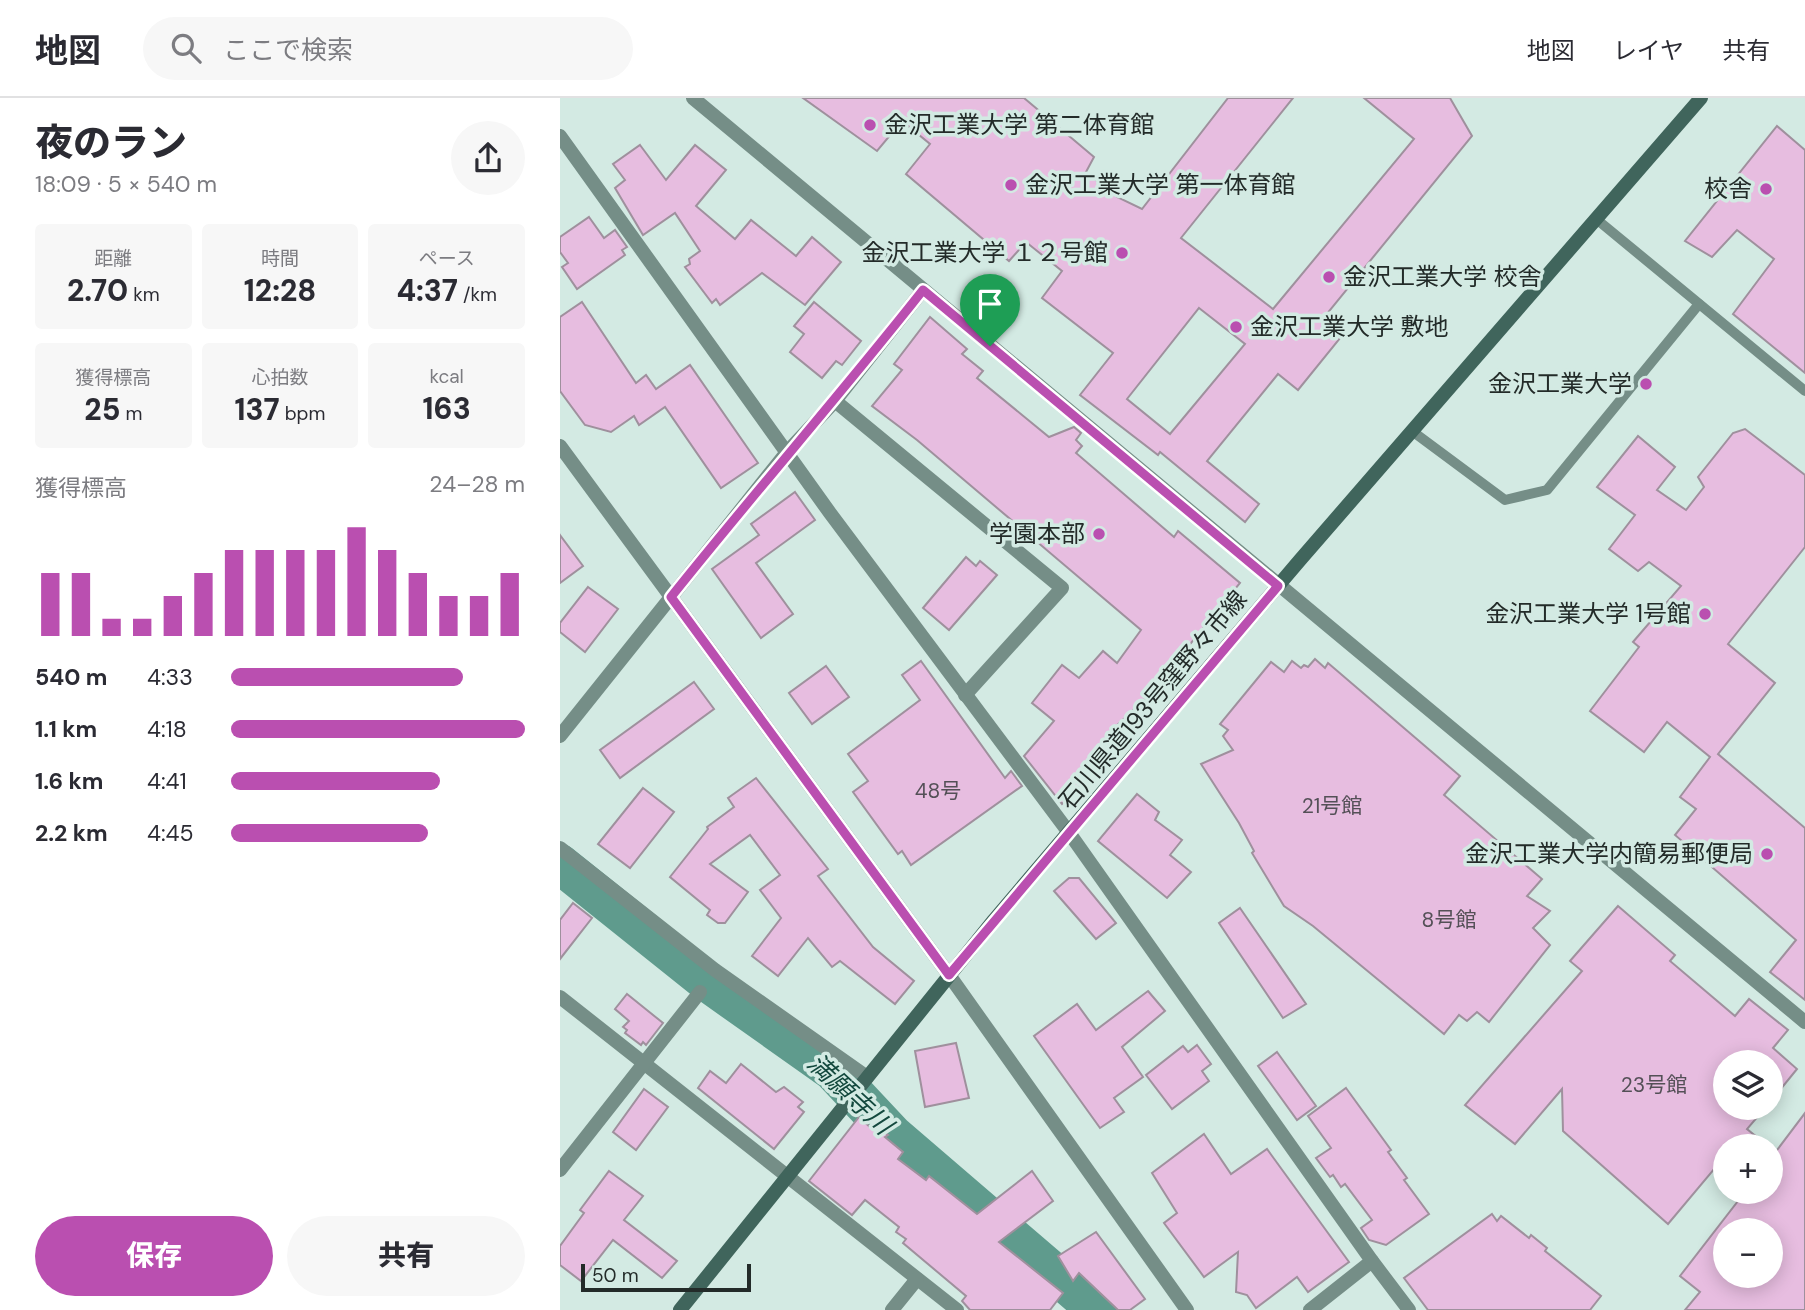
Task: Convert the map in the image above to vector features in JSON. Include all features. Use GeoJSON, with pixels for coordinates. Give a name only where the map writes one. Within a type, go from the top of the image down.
{"type":"FeatureCollection","features":[{"type":"Feature","properties":{"kind":"main road","name":"石川県道193号窪野々市線"},"geometry":{"type":"LineString","coordinates":[[680,1310],[949,975],[1278,586],[1701,98]]}},
{"type":"Feature","properties":{"kind":"street"},"geometry":{"type":"LineString","coordinates":[[693,98],[1805,1022]]}},
{"type":"Feature","properties":{"kind":"street"},"geometry":{"type":"LineString","coordinates":[[560,136],[787,452],[1070,834],[1371,1262],[1409,1310]]}},
{"type":"Feature","properties":{"kind":"street"},"geometry":{"type":"LineString","coordinates":[[560,736],[787,452],[835,401],[923,290]]}},
{"type":"Feature","properties":{"kind":"street"},"geometry":{"type":"LineString","coordinates":[[835,401],[1062,588],[965,695]]}},
{"type":"Feature","properties":{"kind":"street"},"geometry":{"type":"LineString","coordinates":[[563,455],[949,975],[1187,1310]]}},
{"type":"Feature","properties":{"kind":"street"},"geometry":{"type":"LineString","coordinates":[[560,848],[859,1087]]}},
{"type":"Feature","properties":{"kind":"street"},"geometry":{"type":"LineString","coordinates":[[560,1170],[700,992]]}},
{"type":"Feature","properties":{"kind":"street"},"geometry":{"type":"LineString","coordinates":[[560,997],[645,1062],[786,1178],[957,1310]]}},
{"type":"Feature","properties":{"kind":"street"},"geometry":{"type":"LineString","coordinates":[[1310,1310],[1371,1262]]}},
{"type":"Feature","properties":{"kind":"street"},"geometry":{"type":"LineString","coordinates":[[892,1310],[916,1279]]}},
{"type":"Feature","properties":{"kind":"lane"},"geometry":{"type":"LineString","coordinates":[[1595,218],[1805,391]]}},
{"type":"Feature","properties":{"kind":"lane"},"geometry":{"type":"LineString","coordinates":[[1412,431],[1505,500],[1548,490],[1699,304]]}},
{"type":"Feature","properties":{"kind":"building"},"geometry":{"type":"Polygon","coordinates":[[[803,98],[1024,98],[1094,157],[1086,172],[1117,197],[1142,209],[1228,98],[1293,98],[1181,238],[1273,309],[1414,139],[1364,98],[1450,98],[1472,136],[1321,321],[1341,337],[1298,390],[1278,374],[1207,461],[1259,504],[1245,522],[1160,452],[1158,455],[1080,395],[1113,353],[1042,298],[1062,271],[1026,242],[1009,261],[906,174],[930,144],[902,121],[877,151],[803,98]],[[1199,308],[1127,399],[1170,434],[1245,344],[1199,308]]]}},
{"type":"Feature","properties":{"kind":"building","name":"校舎"},"geometry":{"type":"Polygon","coordinates":[[[1777,126],[1805,150],[1805,373],[1733,314],[1774,259],[1737,230],[1712,257],[1685,241],[1777,126]]]}},
{"type":"Feature","properties":{"kind":"building"},"geometry":{"type":"Polygon","coordinates":[[[640,145],[666,180],[695,145],[726,170],[696,206],[735,239],[751,220],[796,256],[812,237],[841,262],[805,305],[762,273],[720,305],[716,299],[712,303],[685,267],[690,264],[689,259],[700,251],[675,213],[643,235],[615,188],[625,180],[613,164],[640,145]]]}},
{"type":"Feature","properties":{"kind":"building"},"geometry":{"type":"Polygon","coordinates":[[[589,217],[604,238],[615,230],[627,247],[622,250],[625,255],[577,289],[562,267],[568,263],[560,252],[560,237],[589,217]]]}},
{"type":"Feature","properties":{"kind":"building"},"geometry":{"type":"Polygon","coordinates":[[[582,302],[636,383],[646,375],[656,389],[690,365],[758,463],[721,488],[665,407],[639,425],[634,416],[611,432],[585,425],[560,391],[560,317],[582,302]]]}},
{"type":"Feature","properties":{"kind":"building"},"geometry":{"type":"Polygon","coordinates":[[[814,302],[861,341],[842,365],[836,361],[822,378],[790,352],[804,334],[794,326],[814,302]]]}},
{"type":"Feature","properties":{"kind":"building"},"geometry":{"type":"Polygon","coordinates":[[[930,317],[967,349],[962,354],[983,371],[977,378],[1049,437],[1074,427],[1081,433],[1076,440],[1082,446],[1076,453],[1174,537],[1178,531],[1240,583],[1147,697],[1100,745],[1110,753],[1062,804],[1024,756],[1054,721],[1032,703],[1062,665],[1079,678],[1103,651],[1117,663],[1141,630],[917,440],[872,406],[902,370],[894,364],[930,317]]]}},
{"type":"Feature","properties":{"kind":"building","name":"金沢工業大学 1号館"},"geometry":{"type":"Polygon","coordinates":[[[1745,429],[1805,475],[1805,547],[1728,644],[1775,683],[1718,754],[1805,828],[1805,1000],[1770,972],[1796,940],[1675,835],[1696,809],[1680,797],[1710,757],[1667,722],[1644,752],[1590,711],[1639,647],[1633,642],[1681,586],[1649,562],[1638,571],[1609,549],[1635,515],[1597,487],[1638,436],[1675,467],[1657,490],[1686,510],[1704,487],[1698,477],[1733,433],[1745,429]]]}},
{"type":"Feature","properties":{"kind":"building"},"geometry":{"type":"Polygon","coordinates":[[[795,492],[815,520],[756,563],[793,614],[761,638],[712,569],[759,535],[751,524],[795,492]]]}},
{"type":"Feature","properties":{"kind":"building"},"geometry":{"type":"Polygon","coordinates":[[[560,535],[583,566],[560,583],[560,535]]]}},
{"type":"Feature","properties":{"kind":"building"},"geometry":{"type":"Polygon","coordinates":[[[966,557],[976,566],[980,561],[997,575],[949,630],[923,608],[966,557]]]}},
{"type":"Feature","properties":{"kind":"building"},"geometry":{"type":"Polygon","coordinates":[[[588,587],[618,609],[585,652],[560,632],[560,623],[588,587]]]}},
{"type":"Feature","properties":{"kind":"building"},"geometry":{"type":"Polygon","coordinates":[[[1315,659],[1325,668],[1328,663],[1460,776],[1444,795],[1542,879],[1527,896],[1550,911],[1533,928],[1550,945],[1489,1022],[1477,1012],[1467,1021],[1459,1015],[1444,1034],[1313,926],[1284,906],[1252,853],[1254,851],[1239,823],[1201,764],[1233,750],[1223,736],[1228,730],[1220,724],[1271,662],[1284,672],[1292,661],[1301,668],[1304,665],[1308,667],[1315,659]]]}},
{"type":"Feature","properties":{"kind":"building"},"geometry":{"type":"Polygon","coordinates":[[[921,661],[1005,778],[1011,771],[1022,786],[911,865],[902,851],[898,854],[853,792],[868,781],[848,754],[920,700],[902,675],[921,661]]]}},
{"type":"Feature","properties":{"kind":"building"},"geometry":{"type":"Polygon","coordinates":[[[826,666],[849,697],[812,724],[789,693],[826,666]]]}},
{"type":"Feature","properties":{"kind":"building"},"geometry":{"type":"Polygon","coordinates":[[[694,682],[714,709],[620,778],[600,750],[694,682]]]}},
{"type":"Feature","properties":{"kind":"building"},"geometry":{"type":"Polygon","coordinates":[[[756,778],[828,869],[818,876],[873,947],[914,981],[895,1004],[840,961],[832,967],[808,938],[778,976],[752,956],[781,918],[760,890],[780,875],[750,835],[710,864],[748,892],[725,923],[718,923],[707,915],[710,910],[670,877],[707,827],[734,807],[728,798],[756,778]]]}},
{"type":"Feature","properties":{"kind":"building"},"geometry":{"type":"Polygon","coordinates":[[[643,788],[674,812],[630,868],[598,844],[643,788]]]}},
{"type":"Feature","properties":{"kind":"building"},"geometry":{"type":"Polygon","coordinates":[[[1137,794],[1159,812],[1155,820],[1182,840],[1170,855],[1191,872],[1167,898],[1098,841],[1137,794]]]}},
{"type":"Feature","properties":{"kind":"building"},"geometry":{"type":"Polygon","coordinates":[[[1069,878],[1079,878],[1116,923],[1096,939],[1054,891],[1069,878]]]}},
{"type":"Feature","properties":{"kind":"building"},"geometry":{"type":"Polygon","coordinates":[[[573,903],[592,918],[560,959],[560,920],[573,903]]]}},
{"type":"Feature","properties":{"kind":"building"},"geometry":{"type":"Polygon","coordinates":[[[1618,906],[1675,955],[1670,961],[1735,1016],[1749,999],[1788,1030],[1773,1048],[1775,1050],[1713,1050],[1713,1120],[1755,1120],[1747,1129],[1753,1134],[1713,1134],[1713,1170],[1668,1224],[1563,1131],[1562,1089],[1515,1144],[1465,1105],[1582,971],[1570,961],[1618,906]]]}},
{"type":"Feature","properties":{"kind":"building"},"geometry":{"type":"Polygon","coordinates":[[[1240,908],[1306,1004],[1283,1018],[1219,923],[1240,908]]]}},
{"type":"Feature","properties":{"kind":"building"},"geometry":{"type":"Polygon","coordinates":[[[1148,991],[1165,1011],[1122,1047],[1143,1077],[1114,1098],[1124,1112],[1100,1128],[1034,1036],[1077,1004],[1096,1030],[1148,991]]]}},
{"type":"Feature","properties":{"kind":"building"},"geometry":{"type":"Polygon","coordinates":[[[627,994],[663,1023],[646,1045],[643,1042],[641,1045],[625,1033],[627,1030],[623,1027],[629,1021],[615,1009],[627,994]]]}},
{"type":"Feature","properties":{"kind":"building"},"geometry":{"type":"Polygon","coordinates":[[[956,1043],[969,1098],[925,1107],[915,1051],[956,1043]]]}},
{"type":"Feature","properties":{"kind":"building"},"geometry":{"type":"Polygon","coordinates":[[[1197,1045],[1211,1064],[1202,1071],[1209,1081],[1172,1109],[1146,1075],[1183,1046],[1188,1052],[1197,1045]]]}},
{"type":"Feature","properties":{"kind":"building"},"geometry":{"type":"Polygon","coordinates":[[[1277,1052],[1316,1106],[1297,1120],[1258,1066],[1277,1052]]]}},
{"type":"Feature","properties":{"kind":"building"},"geometry":{"type":"Polygon","coordinates":[[[1783,1057],[1797,1069],[1783,1086],[1783,1057]]]}},
{"type":"Feature","properties":{"kind":"building"},"geometry":{"type":"Polygon","coordinates":[[[741,1064],[776,1092],[784,1087],[803,1102],[798,1107],[804,1112],[774,1149],[698,1088],[710,1071],[726,1083],[741,1064]]]}},
{"type":"Feature","properties":{"kind":"building"},"geometry":{"type":"Polygon","coordinates":[[[1346,1088],[1391,1150],[1388,1152],[1407,1178],[1404,1180],[1429,1214],[1386,1245],[1369,1240],[1361,1228],[1372,1220],[1345,1184],[1341,1187],[1316,1158],[1331,1148],[1308,1116],[1346,1088]]]}},
{"type":"Feature","properties":{"kind":"building"},"geometry":{"type":"Polygon","coordinates":[[[644,1089],[668,1107],[636,1150],[613,1132],[644,1089]]]}},
{"type":"Feature","properties":{"kind":"building"},"geometry":{"type":"Polygon","coordinates":[[[1805,1113],[1805,1310],[1685,1310],[1700,1292],[1680,1276],[1713,1233],[1713,1288],[1783,1288],[1783,1218],[1725,1218],[1736,1204],[1783,1204],[1783,1142],[1805,1113]]]}},
{"type":"Feature","properties":{"kind":"building"},"geometry":{"type":"Polygon","coordinates":[[[859,1117],[871,1128],[874,1124],[888,1135],[885,1137],[903,1152],[898,1159],[926,1180],[929,1176],[977,1214],[1032,1171],[1053,1201],[999,1242],[1063,1293],[1050,1310],[970,1310],[962,1301],[966,1296],[903,1243],[906,1239],[896,1232],[899,1227],[865,1200],[852,1215],[809,1181],[859,1117]]]}},
{"type":"Feature","properties":{"kind":"building"},"geometry":{"type":"Polygon","coordinates":[[[1204,1134],[1231,1174],[1267,1149],[1349,1262],[1308,1292],[1297,1277],[1256,1308],[1247,1295],[1236,1292],[1238,1252],[1204,1277],[1164,1223],[1177,1213],[1152,1173],[1204,1134]]]}},
{"type":"Feature","properties":{"kind":"building"},"geometry":{"type":"Polygon","coordinates":[[[609,1171],[643,1196],[624,1220],[677,1261],[662,1278],[613,1240],[581,1281],[560,1265],[560,1246],[584,1213],[580,1210],[609,1171]]]}},
{"type":"Feature","properties":{"kind":"building"},"geometry":{"type":"Polygon","coordinates":[[[1492,1214],[1497,1221],[1501,1216],[1529,1238],[1531,1235],[1547,1248],[1545,1251],[1601,1296],[1590,1310],[1428,1310],[1404,1278],[1492,1214]]]}},
{"type":"Feature","properties":{"kind":"building"},"geometry":{"type":"Polygon","coordinates":[[[1096,1232],[1145,1299],[1130,1310],[1118,1310],[1079,1273],[1073,1281],[1058,1256],[1096,1232]]]}},
{"type":"Feature","properties":{"kind":"waterway","name":"満願寺川"},"geometry":{"type":"LineString","coordinates":[[560,864],[706,981],[833,1071],[893,1135],[1097,1310]]}},
{"type":"Feature","properties":{"kind":"place","name":"金沢工業大学 第二体育館"},"geometry":{"type":"Point","coordinates":[870,125]}},
{"type":"Feature","properties":{"kind":"place","name":"金沢工業大学 第一体育館"},"geometry":{"type":"Point","coordinates":[1011,185]}},
{"type":"Feature","properties":{"kind":"place","name":"校舎"},"geometry":{"type":"Point","coordinates":[1766,189]}},
{"type":"Feature","properties":{"kind":"place","name":"金沢工業大学 １２号館"},"geometry":{"type":"Point","coordinates":[1122,253]}},
{"type":"Feature","properties":{"kind":"place","name":"金沢工業大学 校舎"},"geometry":{"type":"Point","coordinates":[1329,277]}},
{"type":"Feature","properties":{"kind":"place","name":"金沢工業大学 敷地"},"geometry":{"type":"Point","coordinates":[1236,327]}},
{"type":"Feature","properties":{"kind":"place","name":"金沢工業大学"},"geometry":{"type":"Point","coordinates":[1646,384]}},
{"type":"Feature","properties":{"kind":"place","name":"学園本部"},"geometry":{"type":"Point","coordinates":[1099,534]}},
{"type":"Feature","properties":{"kind":"place","name":"金沢工業大学 1号館"},"geometry":{"type":"Point","coordinates":[1705,614]}},
{"type":"Feature","properties":{"kind":"place","name":"金沢工業大学内簡易郵便局"},"geometry":{"type":"Point","coordinates":[1767,854]}},
{"type":"Feature","properties":{"kind":"route"},"geometry":{"type":"LineString","coordinates":[[923,290],[990,346],[1278,586],[949,975],[671,597],[787,452],[835,401],[923,290]]}}]}
